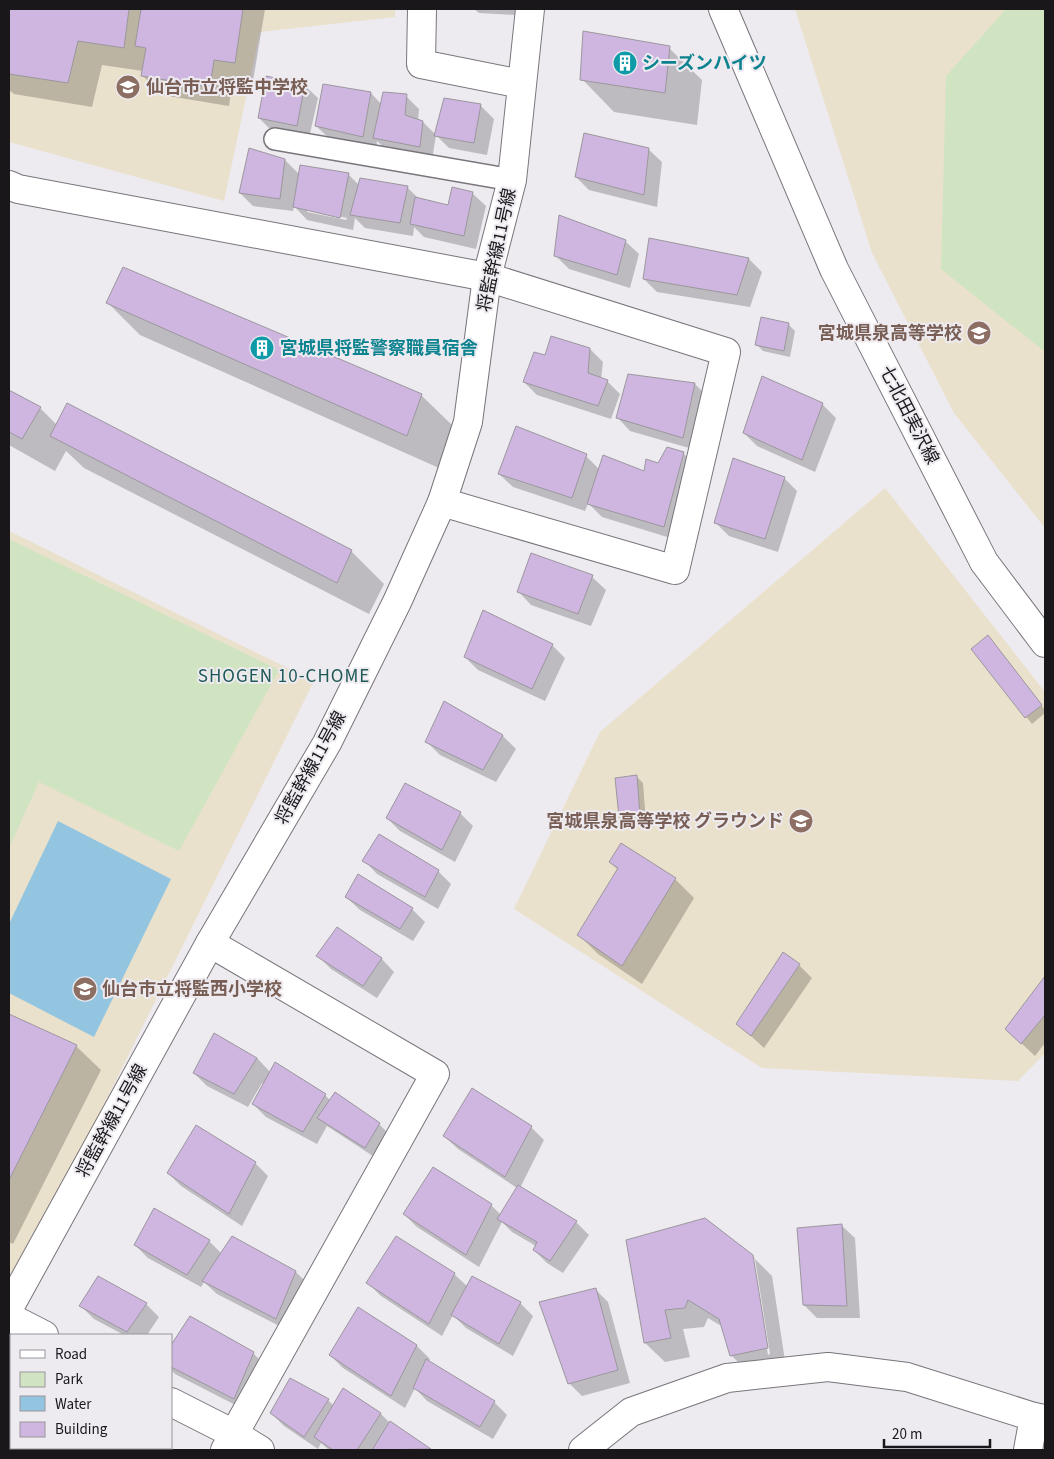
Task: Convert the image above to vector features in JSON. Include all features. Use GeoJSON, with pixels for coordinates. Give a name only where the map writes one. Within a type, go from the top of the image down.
{"type":"FeatureCollection","features":[{"type":"Feature","properties":{"kind":"street"},"geometry":{"type":"LineString","coordinates":[[422,9],[421,64],[521,84]]}},
{"type":"Feature","properties":{"kind":"street","name":"将監幹線11号線"},"geometry":{"type":"LineString","coordinates":[[9,1308],[210,943],[327,743],[398,602],[442,502],[468,422],[487,277],[512,180],[530,9]]}},
{"type":"Feature","properties":{"kind":"street","name":"七北田実沢線"},"geometry":{"type":"LineString","coordinates":[[723,9],[834,268],[984,562],[1045,643]]}},
{"type":"Feature","properties":{"kind":"street"},"geometry":{"type":"LineString","coordinates":[[9,185],[27,191],[487,277],[726,352],[675,570],[442,502]]}},
{"type":"Feature","properties":{"kind":"street"},"geometry":{"type":"LineString","coordinates":[[210,943],[435,1074],[230,1442]]}},
{"type":"Feature","properties":{"kind":"street"},"geometry":{"type":"LineString","coordinates":[[9,1317],[42,1334]]}},
{"type":"Feature","properties":{"kind":"street"},"geometry":{"type":"LineString","coordinates":[[582,1450],[631,1412],[727,1378],[828,1367],[907,1377],[1040,1418],[1028,1450]]}},
{"type":"Feature","properties":{"kind":"street"},"geometry":{"type":"LineString","coordinates":[[172,1403],[230,1442],[260,1450]]}},
{"type":"Feature","properties":{"kind":"lane"},"geometry":{"type":"LineString","coordinates":[[275,139],[512,180]]}},
{"type":"Feature","properties":{"kind":"shaded area","name":"仙台市立将監中学校"},"geometry":{"type":"Polygon","coordinates":[[[9,9],[395,9],[395,17],[260,32],[224,201],[9,142],[9,9]]]}},
{"type":"Feature","properties":{"kind":"shaded area","name":"宮城県泉高等学校"},"geometry":{"type":"Polygon","coordinates":[[[795,9],[1045,9],[1045,528],[954,413],[872,253],[795,9]]]}},
{"type":"Feature","properties":{"kind":"shaded area","name":"宮城県泉高等学校 グラウンド"},"geometry":{"type":"Polygon","coordinates":[[[885,488],[1045,692],[1045,1053],[1018,1081],[762,1068],[514,909],[600,732],[885,488]]]}},
{"type":"Feature","properties":{"kind":"shaded area","name":"仙台市立将監西小学校"},"geometry":{"type":"Polygon","coordinates":[[[9,531],[314,681],[9,1296],[9,531]]]}},
{"type":"Feature","properties":{"kind":"green space"},"geometry":{"type":"Polygon","coordinates":[[[1006,9],[1045,9],[1045,352],[941,269],[946,76],[1006,9]]]}},
{"type":"Feature","properties":{"kind":"green space"},"geometry":{"type":"Polygon","coordinates":[[[9,539],[279,670],[179,851],[39,782],[9,848],[9,539]]]}},
{"type":"Feature","properties":{"kind":"water"},"geometry":{"type":"Polygon","coordinates":[[[58,821],[171,879],[94,1037],[9,993],[9,924],[58,821]]]}},
{"type":"Feature","properties":{"kind":"building"},"geometry":{"type":"Polygon","coordinates":[[[9,9],[129,9],[124,48],[78,41],[68,83],[9,74],[9,9]]]}},
{"type":"Feature","properties":{"kind":"building"},"geometry":{"type":"Polygon","coordinates":[[[141,9],[243,9],[235,63],[214,60],[210,87],[141,76],[146,48],[135,46],[141,9]]]}},
{"type":"Feature","properties":{"kind":"building","name":"シーズンハイツ"},"geometry":{"type":"Polygon","coordinates":[[[583,31],[670,46],[665,93],[580,80],[583,31]]]}},
{"type":"Feature","properties":{"kind":"building"},"geometry":{"type":"Polygon","coordinates":[[[266,76],[305,84],[297,126],[258,118],[266,76]]]}},
{"type":"Feature","properties":{"kind":"building"},"geometry":{"type":"Polygon","coordinates":[[[323,84],[371,92],[363,137],[315,126],[323,84]]]}},
{"type":"Feature","properties":{"kind":"building"},"geometry":{"type":"Polygon","coordinates":[[[383,92],[407,94],[405,115],[423,121],[420,147],[373,138],[383,92]]]}},
{"type":"Feature","properties":{"kind":"building"},"geometry":{"type":"Polygon","coordinates":[[[444,98],[481,104],[474,143],[434,136],[444,98]]]}},
{"type":"Feature","properties":{"kind":"building"},"geometry":{"type":"Polygon","coordinates":[[[584,133],[649,148],[644,195],[575,177],[584,133]]]}},
{"type":"Feature","properties":{"kind":"building"},"geometry":{"type":"Polygon","coordinates":[[[249,148],[285,159],[280,199],[239,193],[249,148]]]}},
{"type":"Feature","properties":{"kind":"building"},"geometry":{"type":"Polygon","coordinates":[[[300,165],[349,173],[340,218],[293,207],[300,165]]]}},
{"type":"Feature","properties":{"kind":"building"},"geometry":{"type":"Polygon","coordinates":[[[360,178],[408,186],[400,223],[350,215],[360,178]]]}},
{"type":"Feature","properties":{"kind":"building"},"geometry":{"type":"Polygon","coordinates":[[[452,187],[473,192],[464,236],[410,224],[415,197],[448,205],[452,187]]]}},
{"type":"Feature","properties":{"kind":"building"},"geometry":{"type":"Polygon","coordinates":[[[559,215],[626,240],[617,275],[554,256],[559,215]]]}},
{"type":"Feature","properties":{"kind":"building"},"geometry":{"type":"Polygon","coordinates":[[[649,238],[749,258],[737,295],[643,279],[649,238]]]}},
{"type":"Feature","properties":{"kind":"building","name":"宮城県将監警察職員宿舎"},"geometry":{"type":"Polygon","coordinates":[[[123,267],[422,394],[407,436],[106,303],[123,267]]]}},
{"type":"Feature","properties":{"kind":"building"},"geometry":{"type":"Polygon","coordinates":[[[761,317],[789,323],[784,351],[755,345],[761,317]]]}},
{"type":"Feature","properties":{"kind":"building"},"geometry":{"type":"Polygon","coordinates":[[[551,336],[590,348],[588,373],[608,380],[598,406],[523,382],[534,352],[545,355],[551,336]]]}},
{"type":"Feature","properties":{"kind":"building"},"geometry":{"type":"Polygon","coordinates":[[[628,374],[695,383],[683,438],[616,418],[628,374]]]}},
{"type":"Feature","properties":{"kind":"building"},"geometry":{"type":"Polygon","coordinates":[[[762,376],[823,403],[802,460],[743,433],[762,376]]]}},
{"type":"Feature","properties":{"kind":"building"},"geometry":{"type":"Polygon","coordinates":[[[9,390],[41,407],[22,439],[9,432],[9,390]]]}},
{"type":"Feature","properties":{"kind":"building"},"geometry":{"type":"Polygon","coordinates":[[[67,403],[352,550],[337,583],[50,436],[67,403]]]}},
{"type":"Feature","properties":{"kind":"building"},"geometry":{"type":"Polygon","coordinates":[[[516,426],[587,454],[572,498],[498,474],[516,426]]]}},
{"type":"Feature","properties":{"kind":"building"},"geometry":{"type":"Polygon","coordinates":[[[667,447],[684,452],[664,527],[587,504],[603,455],[644,471],[646,459],[658,463],[667,447]]]}},
{"type":"Feature","properties":{"kind":"building"},"geometry":{"type":"Polygon","coordinates":[[[733,458],[785,477],[765,539],[714,523],[733,458]]]}},
{"type":"Feature","properties":{"kind":"building"},"geometry":{"type":"Polygon","coordinates":[[[531,553],[593,575],[578,614],[517,592],[531,553]]]}},
{"type":"Feature","properties":{"kind":"building"},"geometry":{"type":"Polygon","coordinates":[[[483,610],[553,644],[532,689],[464,657],[483,610]]]}},
{"type":"Feature","properties":{"kind":"building"},"geometry":{"type":"Polygon","coordinates":[[[988,635],[1042,705],[1025,718],[971,649],[988,635]]]}},
{"type":"Feature","properties":{"kind":"building"},"geometry":{"type":"Polygon","coordinates":[[[444,701],[503,735],[483,770],[425,742],[444,701]]]}},
{"type":"Feature","properties":{"kind":"building"},"geometry":{"type":"Polygon","coordinates":[[[637,775],[640,816],[619,817],[615,778],[637,775]]]}},
{"type":"Feature","properties":{"kind":"building"},"geometry":{"type":"Polygon","coordinates":[[[405,783],[461,812],[442,850],[386,818],[405,783]]]}},
{"type":"Feature","properties":{"kind":"building"},"geometry":{"type":"Polygon","coordinates":[[[379,834],[439,870],[425,897],[362,861],[379,834]]]}},
{"type":"Feature","properties":{"kind":"building"},"geometry":{"type":"Polygon","coordinates":[[[621,843],[676,878],[622,966],[577,935],[618,868],[609,862],[621,843]]]}},
{"type":"Feature","properties":{"kind":"building"},"geometry":{"type":"Polygon","coordinates":[[[358,874],[413,908],[400,929],[345,897],[358,874]]]}},
{"type":"Feature","properties":{"kind":"building"},"geometry":{"type":"Polygon","coordinates":[[[337,927],[382,958],[363,986],[316,956],[337,927]]]}},
{"type":"Feature","properties":{"kind":"building"},"geometry":{"type":"Polygon","coordinates":[[[783,952],[800,964],[751,1036],[736,1024],[783,952]]]}},
{"type":"Feature","properties":{"kind":"building"},"geometry":{"type":"Polygon","coordinates":[[[1045,976],[1045,1015],[1021,1044],[1005,1029],[1045,976]]]}},
{"type":"Feature","properties":{"kind":"building"},"geometry":{"type":"Polygon","coordinates":[[[9,1014],[77,1045],[9,1180],[9,1014]]]}},
{"type":"Feature","properties":{"kind":"building"},"geometry":{"type":"Polygon","coordinates":[[[214,1033],[257,1058],[234,1094],[193,1073],[214,1033]]]}},
{"type":"Feature","properties":{"kind":"building"},"geometry":{"type":"Polygon","coordinates":[[[275,1062],[326,1094],[303,1132],[252,1104],[275,1062]]]}},
{"type":"Feature","properties":{"kind":"building"},"geometry":{"type":"Polygon","coordinates":[[[472,1088],[532,1126],[505,1177],[443,1136],[472,1088]]]}},
{"type":"Feature","properties":{"kind":"building"},"geometry":{"type":"Polygon","coordinates":[[[335,1092],[380,1123],[365,1148],[317,1118],[335,1092]]]}},
{"type":"Feature","properties":{"kind":"building"},"geometry":{"type":"Polygon","coordinates":[[[196,1125],[256,1162],[229,1214],[167,1173],[196,1125]]]}},
{"type":"Feature","properties":{"kind":"building"},"geometry":{"type":"Polygon","coordinates":[[[433,1167],[492,1204],[466,1255],[403,1214],[433,1167]]]}},
{"type":"Feature","properties":{"kind":"building"},"geometry":{"type":"Polygon","coordinates":[[[518,1185],[577,1221],[550,1261],[533,1250],[537,1242],[497,1219],[518,1185]]]}},
{"type":"Feature","properties":{"kind":"building"},"geometry":{"type":"Polygon","coordinates":[[[154,1208],[210,1240],[187,1275],[134,1245],[154,1208]]]}},
{"type":"Feature","properties":{"kind":"building"},"geometry":{"type":"Polygon","coordinates":[[[705,1218],[753,1255],[768,1348],[730,1356],[719,1319],[688,1300],[685,1308],[665,1310],[671,1338],[644,1343],[626,1240],[705,1218]]]}},
{"type":"Feature","properties":{"kind":"building"},"geometry":{"type":"Polygon","coordinates":[[[842,1224],[847,1306],[803,1305],[797,1228],[842,1224]]]}},
{"type":"Feature","properties":{"kind":"building"},"geometry":{"type":"Polygon","coordinates":[[[232,1236],[296,1271],[276,1319],[202,1281],[232,1236]]]}},
{"type":"Feature","properties":{"kind":"building"},"geometry":{"type":"Polygon","coordinates":[[[396,1236],[455,1273],[429,1324],[366,1283],[396,1236]]]}},
{"type":"Feature","properties":{"kind":"building"},"geometry":{"type":"Polygon","coordinates":[[[98,1276],[147,1303],[127,1332],[79,1306],[98,1276]]]}},
{"type":"Feature","properties":{"kind":"building"},"geometry":{"type":"Polygon","coordinates":[[[472,1276],[521,1302],[499,1344],[451,1315],[472,1276]]]}},
{"type":"Feature","properties":{"kind":"building"},"geometry":{"type":"Polygon","coordinates":[[[596,1288],[618,1370],[568,1384],[539,1302],[596,1288]]]}},
{"type":"Feature","properties":{"kind":"building"},"geometry":{"type":"Polygon","coordinates":[[[358,1307],[417,1345],[391,1396],[329,1355],[358,1307]]]}},
{"type":"Feature","properties":{"kind":"building"},"geometry":{"type":"Polygon","coordinates":[[[190,1316],[254,1352],[234,1399],[172,1368],[172,1343],[190,1316]]]}},
{"type":"Feature","properties":{"kind":"building"},"geometry":{"type":"Polygon","coordinates":[[[426,1359],[495,1401],[480,1427],[413,1388],[426,1359]]]}},
{"type":"Feature","properties":{"kind":"building"},"geometry":{"type":"Polygon","coordinates":[[[290,1378],[329,1399],[304,1437],[270,1413],[290,1378]]]}},
{"type":"Feature","properties":{"kind":"building"},"geometry":{"type":"Polygon","coordinates":[[[343,1388],[381,1413],[357,1450],[333,1450],[314,1437],[343,1388]]]}},
{"type":"Feature","properties":{"kind":"building"},"geometry":{"type":"Polygon","coordinates":[[[390,1421],[431,1449],[372,1450],[390,1421]]]}},
{"type":"Feature","properties":{"kind":"building"},"geometry":{"type":"Polygon","coordinates":[[[34,1449],[96,1449],[96,1450],[34,1449]]]}},
{"type":"Feature","properties":{"kind":"place","name":"シーズンハイツ"},"geometry":{"type":"Point","coordinates":[625,63]}},
{"type":"Feature","properties":{"kind":"place","name":"仙台市立将監中学校"},"geometry":{"type":"Point","coordinates":[128,87]}},
{"type":"Feature","properties":{"kind":"place","name":"宮城県泉高等学校"},"geometry":{"type":"Point","coordinates":[979,333]}},
{"type":"Feature","properties":{"kind":"place","name":"宮城県将監警察職員宿舎"},"geometry":{"type":"Point","coordinates":[262,348]}},
{"type":"Feature","properties":{"kind":"place","name":"宮城県泉高等学校 グラウンド"},"geometry":{"type":"Point","coordinates":[801,821]}},
{"type":"Feature","properties":{"kind":"place","name":"仙台市立将監西小学校"},"geometry":{"type":"Point","coordinates":[85,989]}},
{"type":"Feature","properties":{"kind":"district","name":"SHOGEN 10-CHOME"},"geometry":{"type":"Point","coordinates":[284,676]}}]}
